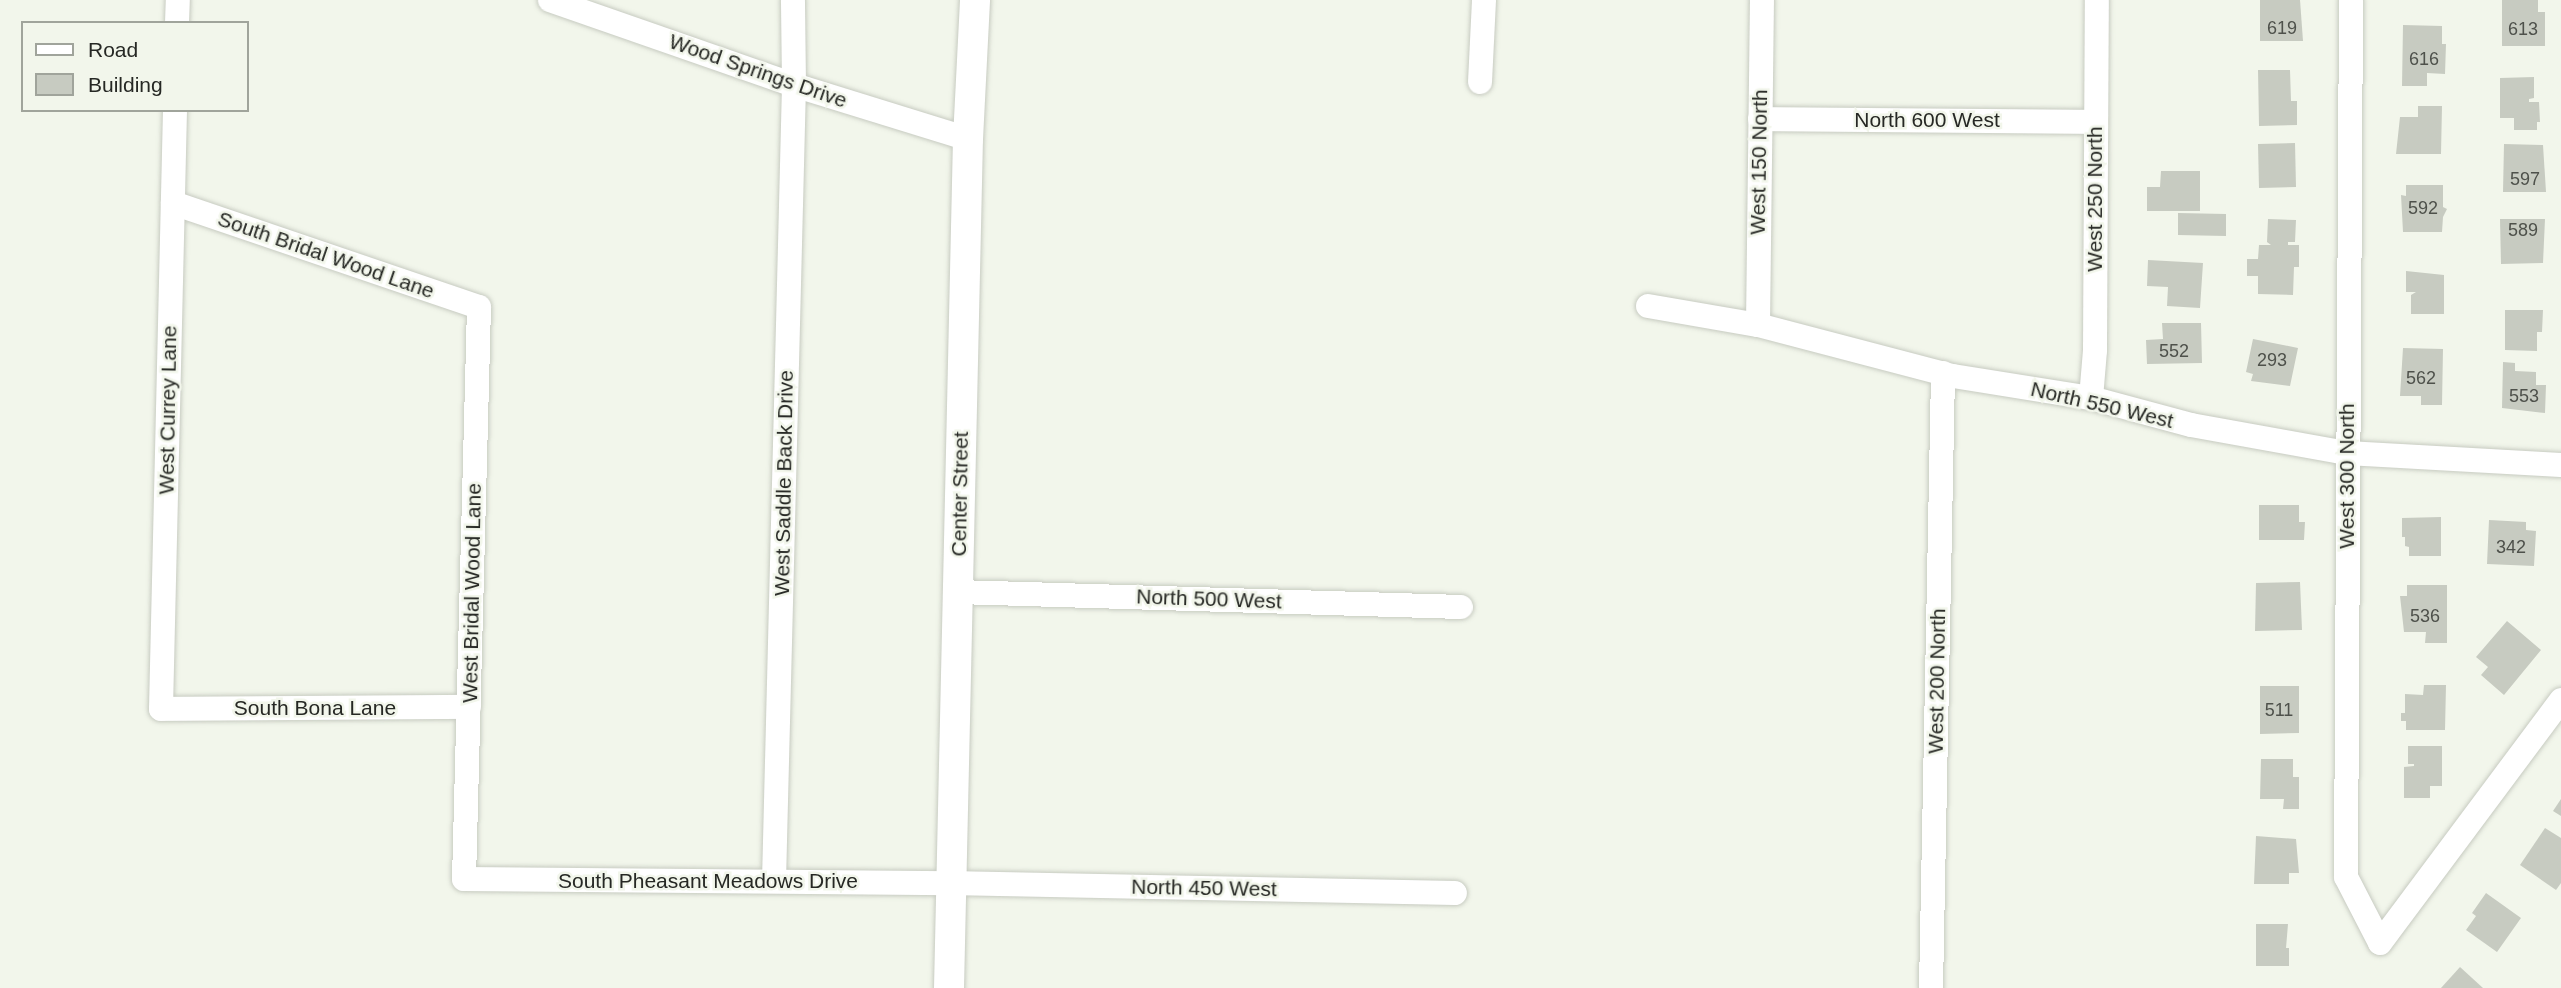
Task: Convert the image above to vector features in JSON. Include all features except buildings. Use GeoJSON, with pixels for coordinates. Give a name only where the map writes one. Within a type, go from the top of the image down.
{"type":"FeatureCollection","features":[{"type":"Feature","properties":{"kind":"street"},"geometry":{"type":"LineString","coordinates":[[177,21],[178,0]]}},
{"type":"Feature","properties":{"kind":"street","name":"Wood Springs Drive"},"geometry":{"type":"LineString","coordinates":[[550,0],[794,85],[968,139]]}},
{"type":"Feature","properties":{"kind":"street","name":"West Saddle Back Drive"},"geometry":{"type":"LineString","coordinates":[[774,881],[794,85],[793,0]]}},
{"type":"Feature","properties":{"kind":"street","name":"Center Street"},"geometry":{"type":"LineString","coordinates":[[949,988],[968,139],[975,0]]}},
{"type":"Feature","properties":{"kind":"street"},"geometry":{"type":"LineString","coordinates":[[1480,82],[1484,0]]}},
{"type":"Feature","properties":{"kind":"street","name":"West 150 North"},"geometry":{"type":"LineString","coordinates":[[1758,325],[1762,0]]}},
{"type":"Feature","properties":{"kind":"street","name":"West 250 North"},"geometry":{"type":"LineString","coordinates":[[2091,398],[2095,350],[2094,122],[2097,0]]}},
{"type":"Feature","properties":{"kind":"street","name":"West 300 North"},"geometry":{"type":"LineString","coordinates":[[2351,0],[2346,877],[2380,943],[2561,700]]}},
{"type":"Feature","properties":{"kind":"street","name":"West Currey Lane"},"geometry":{"type":"LineString","coordinates":[[161,709],[175,112]]}},
{"type":"Feature","properties":{"kind":"street","name":"North 600 West"},"geometry":{"type":"LineString","coordinates":[[1760,119],[2094,122]]}},
{"type":"Feature","properties":{"kind":"street","name":"South Bridal Wood Lane"},"geometry":{"type":"LineString","coordinates":[[173,203],[479,307]]}},
{"type":"Feature","properties":{"kind":"street","name":"North 550 West"},"geometry":{"type":"LineString","coordinates":[[1648,306],[1758,325],[1944,373],[2091,398],[2191,425],[2347,453],[2561,465]]}},
{"type":"Feature","properties":{"kind":"street","name":"West Bridal Wood Lane"},"geometry":{"type":"LineString","coordinates":[[464,878],[479,307]]}},
{"type":"Feature","properties":{"kind":"street","name":"West 200 North"},"geometry":{"type":"LineString","coordinates":[[1931,988],[1944,373]]}},
{"type":"Feature","properties":{"kind":"street","name":"North 500 West"},"geometry":{"type":"LineString","coordinates":[[957,592],[1461,607]]}},
{"type":"Feature","properties":{"kind":"street","name":"South Bona Lane"},"geometry":{"type":"LineString","coordinates":[[161,709],[469,707]]}},
{"type":"Feature","properties":{"kind":"street","name":"South Pheasant Meadows Drive"},"geometry":{"type":"LineString","coordinates":[[464,878],[953,883]]}},
{"type":"Feature","properties":{"kind":"street","name":"North 450 West"},"geometry":{"type":"LineString","coordinates":[[953,883],[1455,893]]}}]}
